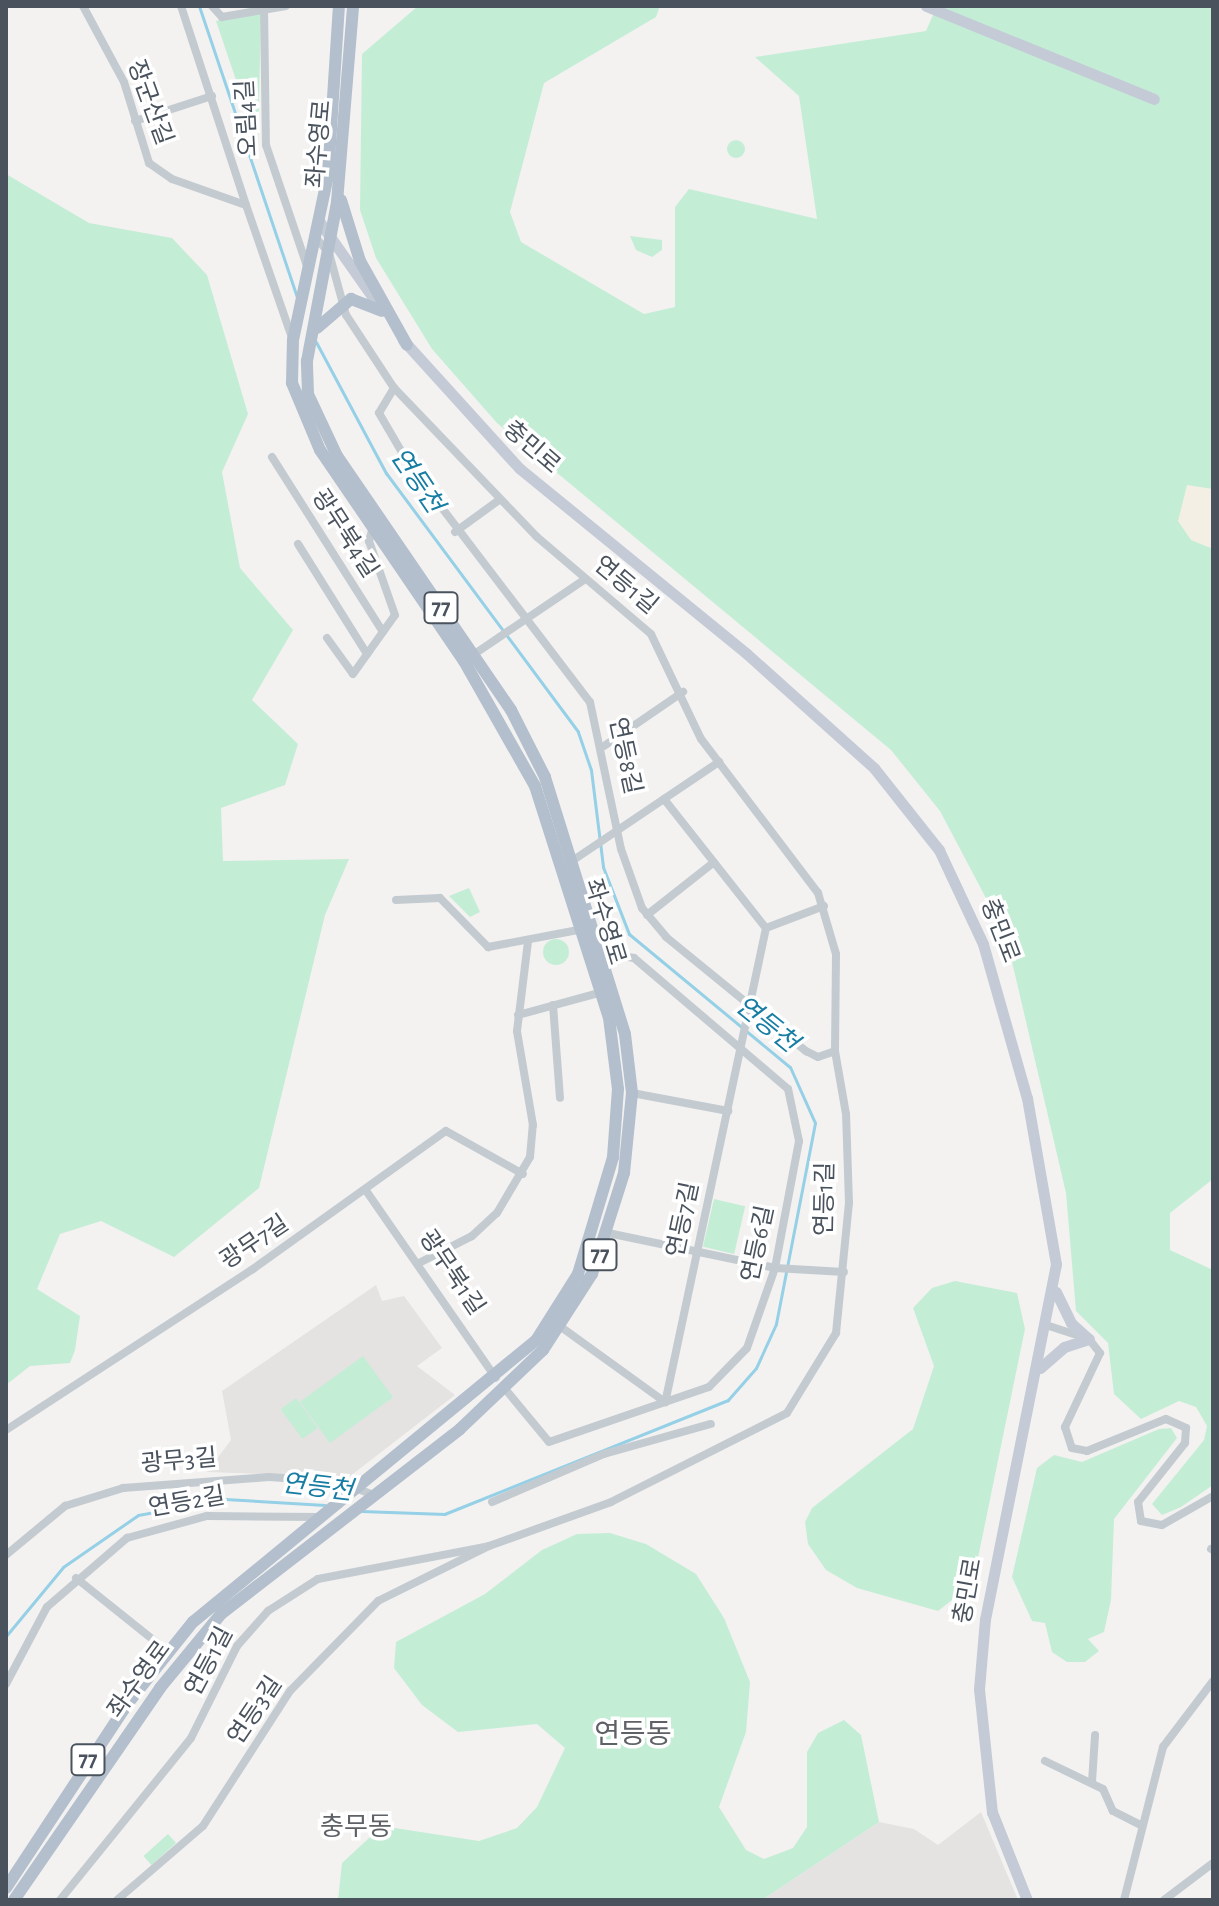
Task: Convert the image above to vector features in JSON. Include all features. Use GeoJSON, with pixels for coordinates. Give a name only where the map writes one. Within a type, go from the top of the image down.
{"type":"FeatureCollection","features":[{"type":"Feature","properties":{"kind":"main road","name":"좌수영로"},"geometry":{"type":"LineString","coordinates":[[307,275],[319,221],[339,6]]}},
{"type":"Feature","properties":{"kind":"main road","name":"좌수영로"},"geometry":{"type":"LineString","coordinates":[[6,1888],[65,1795],[167,1651],[211,1603],[496,1379],[565,1298],[602,1204],[618,1089],[602,992],[602,961],[583,929],[535,786],[469,658],[337,456],[312,406],[307,361],[324,285],[339,189],[353,6]]}},
{"type":"Feature","properties":{"kind":"main road"},"geometry":{"type":"LineString","coordinates":[[339,189],[360,261],[407,345]]}},
{"type":"Feature","properties":{"kind":"main road","name":"77"},"geometry":{"type":"LineString","coordinates":[[293,340],[307,275]]}},
{"type":"Feature","properties":{"kind":"main road"},"geometry":{"type":"LineString","coordinates":[[303,296],[314,297],[312,338]]}},
{"type":"Feature","properties":{"kind":"main road"},"geometry":{"type":"LineString","coordinates":[[312,338],[336,306],[356,298],[382,311]]}},
{"type":"Feature","properties":{"kind":"main road","name":"좌수영로"},"geometry":{"type":"LineString","coordinates":[[14,1900],[221,1614],[506,1390],[561,1327],[608,1233],[632,1093],[578,858],[532,748],[373,527],[302,415],[292,383],[293,340]]}},
{"type":"Feature","properties":{"kind":"main road"},"geometry":{"type":"LineString","coordinates":[[211,1603],[221,1614]]}},
{"type":"Feature","properties":{"kind":"main road"},"geometry":{"type":"LineString","coordinates":[[65,1795],[80,1805]]}},
{"type":"Feature","properties":{"kind":"street","name":"장군산길"},"geometry":{"type":"LineString","coordinates":[[83,6],[121,75],[135,121],[156,170],[246,205]]}},
{"type":"Feature","properties":{"kind":"street"},"geometry":{"type":"LineString","coordinates":[[181,6],[293,340]]}},
{"type":"Feature","properties":{"kind":"street"},"geometry":{"type":"LineString","coordinates":[[212,6],[222,17],[264,6],[286,6]]}},
{"type":"Feature","properties":{"kind":"street","name":"오림4길"},"geometry":{"type":"LineString","coordinates":[[264,6],[266,145],[307,275]]}},
{"type":"Feature","properties":{"kind":"street"},"geometry":{"type":"LineString","coordinates":[[926,6],[1154,99]]}},
{"type":"Feature","properties":{"kind":"street"},"geometry":{"type":"LineString","coordinates":[[135,121],[212,96]]}},
{"type":"Feature","properties":{"kind":"street","name":"충민로"},"geometry":{"type":"LineString","coordinates":[[319,221],[407,345],[488,439],[835,730],[927,832],[995,982],[1049,1205],[1055,1290],[985,1619],[979,1689],[992,1812],[1027,1900]]}},
{"type":"Feature","properties":{"kind":"street","name":"연등1길"},"geometry":{"type":"LineString","coordinates":[[60,1900],[184,1748],[237,1646],[268,1611],[328,1576],[489,1546],[611,1502],[787,1413],[832,1347],[844,1272],[846,1114],[835,1051],[836,954],[824,906],[719,762],[651,634],[499,500],[394,388],[336,306],[329,253],[316,238]]}},
{"type":"Feature","properties":{"kind":"street","name":"연등8길"},"geometry":{"type":"LineString","coordinates":[[394,388],[380,403],[380,416],[455,532],[582,689],[604,746],[617,831],[647,915],[810,1053],[835,1051]]}},
{"type":"Feature","properties":{"kind":"street","name":"광무북4길"},"geometry":{"type":"LineString","coordinates":[[272,457],[383,632]]}},
{"type":"Feature","properties":{"kind":"street"},"geometry":{"type":"LineString","coordinates":[[455,532],[499,500]]}},
{"type":"Feature","properties":{"kind":"street","name":"광무북4길"},"geometry":{"type":"LineString","coordinates":[[327,638],[353,674],[396,611],[369,541],[373,527]]}},
{"type":"Feature","properties":{"kind":"street"},"geometry":{"type":"LineString","coordinates":[[298,544],[367,654]]}},
{"type":"Feature","properties":{"kind":"street"},"geometry":{"type":"LineString","coordinates":[[469,658],[585,579]]}},
{"type":"Feature","properties":{"kind":"street"},"geometry":{"type":"LineString","coordinates":[[604,746],[683,692]]}},
{"type":"Feature","properties":{"kind":"street"},"geometry":{"type":"LineString","coordinates":[[578,858],[719,762]]}},
{"type":"Feature","properties":{"kind":"street"},"geometry":{"type":"LineString","coordinates":[[664,799],[766,928],[750,1005]]}},
{"type":"Feature","properties":{"kind":"street"},"geometry":{"type":"LineString","coordinates":[[647,915],[714,862]]}},
{"type":"Feature","properties":{"kind":"street"},"geometry":{"type":"LineString","coordinates":[[396,900],[435,895],[486,947],[528,942],[583,929]]}},
{"type":"Feature","properties":{"kind":"street"},"geometry":{"type":"LineString","coordinates":[[766,928],[824,906]]}},
{"type":"Feature","properties":{"kind":"street"},"geometry":{"type":"LineString","coordinates":[[421,1262],[477,1233],[523,1174],[533,1125],[518,1015],[528,942]]}},
{"type":"Feature","properties":{"kind":"street","name":"연등6길"},"geometry":{"type":"LineString","coordinates":[[506,1390],[549,1442],[665,1402],[729,1374],[760,1321],[775,1268],[799,1118],[784,1082],[634,958],[602,961]]}},
{"type":"Feature","properties":{"kind":"street"},"geometry":{"type":"LineString","coordinates":[[518,1015],[602,992]]}},
{"type":"Feature","properties":{"kind":"street"},"geometry":{"type":"LineString","coordinates":[[553,1005],[560,1098]]}},
{"type":"Feature","properties":{"kind":"street","name":"연등7길"},"geometry":{"type":"LineString","coordinates":[[665,1402],[750,1005]]}},
{"type":"Feature","properties":{"kind":"street"},"geometry":{"type":"LineString","coordinates":[[632,1093],[728,1111]]}},
{"type":"Feature","properties":{"kind":"street","name":"광무7길"},"geometry":{"type":"LineString","coordinates":[[6,1430],[367,1192],[448,1130],[523,1174]]}},
{"type":"Feature","properties":{"kind":"street","name":"광무북1길"},"geometry":{"type":"LineString","coordinates":[[367,1192],[421,1262],[496,1379]]}},
{"type":"Feature","properties":{"kind":"street"},"geometry":{"type":"LineString","coordinates":[[608,1233],[775,1268],[844,1272]]}},
{"type":"Feature","properties":{"kind":"street"},"geometry":{"type":"LineString","coordinates":[[1055,1290],[1071,1323],[1089,1339],[1100,1360],[1065,1427],[1070,1445],[1084,1452],[1177,1420],[1186,1441],[1138,1502],[1139,1517],[1162,1525],[1213,1496]]}},
{"type":"Feature","properties":{"kind":"street"},"geometry":{"type":"LineString","coordinates":[[1049,1326],[1089,1339]]}},
{"type":"Feature","properties":{"kind":"street"},"geometry":{"type":"LineString","coordinates":[[561,1327],[665,1402]]}},
{"type":"Feature","properties":{"kind":"street"},"geometry":{"type":"LineString","coordinates":[[1040,1368],[1064,1347],[1089,1339]]}},
{"type":"Feature","properties":{"kind":"street"},"geometry":{"type":"LineString","coordinates":[[492,1502],[590,1458],[711,1424]]}},
{"type":"Feature","properties":{"kind":"street","name":"광무3길"},"geometry":{"type":"LineString","coordinates":[[6,1555],[65,1506],[123,1488],[269,1477],[357,1489],[374,1495]]}},
{"type":"Feature","properties":{"kind":"street","name":"연등2길"},"geometry":{"type":"LineString","coordinates":[[6,1684],[36,1623],[76,1578],[119,1543],[171,1521],[263,1512],[321,1517]]}},
{"type":"Feature","properties":{"kind":"street","name":"연등3길"},"geometry":{"type":"LineString","coordinates":[[117,1900],[203,1826],[290,1691],[378,1601],[489,1546]]}},
{"type":"Feature","properties":{"kind":"street"},"geometry":{"type":"LineString","coordinates":[[76,1578],[167,1651]]}},
{"type":"Feature","properties":{"kind":"street"},"geometry":{"type":"LineString","coordinates":[[1124,1900],[1139,1824],[1163,1747],[1213,1681]]}},
{"type":"Feature","properties":{"kind":"street"},"geometry":{"type":"LineString","coordinates":[[1092,1782],[1095,1735]]}},
{"type":"Feature","properties":{"kind":"street"},"geometry":{"type":"LineString","coordinates":[[1045,1761],[1092,1782],[1113,1811],[1139,1824]]}},
{"type":"Feature","properties":{"kind":"street"},"geometry":{"type":"LineString","coordinates":[[1164,1900],[1213,1863]]}},
{"type":"Feature","properties":{"kind":"shaded area"},"geometry":{"type":"Polygon","coordinates":[[[376,1285],[382,1301],[404,1296],[442,1348],[417,1366],[455,1395],[349,1477],[207,1472],[231,1440],[222,1391],[376,1285]]]}},
{"type":"Feature","properties":{"kind":"shaded area"},"geometry":{"type":"Polygon","coordinates":[[[981,1812],[1018,1900],[762,1900],[879,1822],[914,1829],[938,1845],[981,1812]]]}},
{"type":"Feature","properties":{"kind":"green space"},"geometry":{"type":"Polygon","coordinates":[[[418,6],[660,6],[656,17],[544,83],[510,212],[521,242],[644,314],[675,307],[675,207],[689,189],[817,219],[799,96],[755,57],[926,31],[937,6],[1213,6],[1213,1179],[1170,1213],[1170,1250],[1213,1270],[1213,1485],[1181,1507],[1162,1515],[1152,1504],[1204,1440],[1207,1426],[1196,1407],[1179,1401],[1141,1419],[1114,1394],[1108,1343],[1076,1311],[1066,1193],[1006,936],[940,811],[891,750],[497,423],[432,349],[376,258],[360,210],[362,54],[418,6]]]}},
{"type":"Feature","properties":{"kind":"green space"},"geometry":{"type":"Polygon","coordinates":[[[257,10],[261,14],[258,145],[216,21],[257,10]]]}},
{"type":"Feature","properties":{"kind":"green space"},"geometry":{"type":"Polygon","coordinates":[[[736,140],[745,149],[736,158],[727,149],[736,140]]]}},
{"type":"Feature","properties":{"kind":"green space"},"geometry":{"type":"Polygon","coordinates":[[[6,174],[89,223],[172,238],[207,275],[248,414],[222,472],[240,568],[293,630],[252,700],[298,744],[285,785],[221,808],[223,861],[349,859],[325,915],[259,1188],[174,1257],[101,1221],[60,1234],[37,1289],[80,1316],[75,1350],[70,1363],[30,1366],[6,1385],[6,174]]]}},
{"type":"Feature","properties":{"kind":"green space"},"geometry":{"type":"Polygon","coordinates":[[[630,236],[662,240],[662,250],[652,257],[636,250],[630,236]]]}},
{"type":"Feature","properties":{"kind":"green space"},"geometry":{"type":"Polygon","coordinates":[[[469,888],[480,912],[470,917],[449,896],[469,888]]]}},
{"type":"Feature","properties":{"kind":"green space"},"geometry":{"type":"Polygon","coordinates":[[[556,939],[565,943],[569,952],[565,961],[556,965],[547,961],[543,952],[547,943],[556,939]]]}},
{"type":"Feature","properties":{"kind":"green space"},"geometry":{"type":"Polygon","coordinates":[[[714,1199],[745,1206],[734,1254],[703,1247],[714,1199]]]}},
{"type":"Feature","properties":{"kind":"green space"},"geometry":{"type":"Polygon","coordinates":[[[955,1281],[1017,1293],[1025,1329],[978,1558],[966,1589],[938,1611],[857,1588],[826,1570],[808,1544],[805,1522],[812,1508],[913,1429],[934,1366],[913,1308],[932,1288],[955,1281]]]}},
{"type":"Feature","properties":{"kind":"green space"},"geometry":{"type":"Polygon","coordinates":[[[363,1356],[393,1397],[330,1443],[300,1402],[363,1356]]]}},
{"type":"Feature","properties":{"kind":"green space"},"geometry":{"type":"Polygon","coordinates":[[[296,1398],[318,1428],[302,1439],[281,1409],[296,1398]]]}},
{"type":"Feature","properties":{"kind":"green space"},"geometry":{"type":"Polygon","coordinates":[[[1171,1428],[1177,1438],[1114,1519],[1111,1600],[1104,1632],[1088,1639],[1099,1651],[1085,1662],[1067,1662],[1052,1652],[1045,1623],[1032,1621],[1012,1577],[1037,1468],[1054,1455],[1082,1462],[1159,1429],[1171,1428]]]}},
{"type":"Feature","properties":{"kind":"green space"},"geometry":{"type":"Polygon","coordinates":[[[610,1533],[646,1544],[696,1574],[724,1618],[750,1682],[746,1732],[719,1807],[746,1850],[764,1859],[793,1848],[807,1827],[807,1752],[818,1733],[844,1720],[861,1735],[879,1822],[762,1900],[338,1900],[342,1863],[382,1826],[479,1841],[517,1828],[537,1807],[565,1748],[537,1724],[458,1732],[422,1705],[394,1668],[396,1642],[485,1594],[542,1550],[577,1534],[610,1533]]]}},
{"type":"Feature","properties":{"kind":"green space"},"geometry":{"type":"Polygon","coordinates":[[[168,1834],[176,1843],[152,1865],[143,1856],[168,1834]]]}},
{"type":"Feature","properties":{"kind":"sand"},"geometry":{"type":"Polygon","coordinates":[[[1187,485],[1213,489],[1213,549],[1191,540],[1178,521],[1187,485]]]}},
{"type":"Feature","properties":{"kind":"waterway","name":"연등천"},"geometry":{"type":"LineString","coordinates":[[199,6],[297,298]]}},
{"type":"Feature","properties":{"kind":"waterway","name":"연등천"},"geometry":{"type":"LineString","coordinates":[[316,342],[386,473],[578,732],[591,770],[603,867],[629,934],[790,1067],[815,1123],[776,1324],[756,1368],[728,1400],[445,1514],[361,1511]]}},
{"type":"Feature","properties":{"kind":"waterway","name":"연등천"},"geometry":{"type":"LineString","coordinates":[[6,1636],[63,1567],[138,1515],[225,1499],[325,1505]]}},
{"type":"Feature","properties":{"kind":"district","name":"연등동"},"geometry":{"type":"Point","coordinates":[633,1735]}},
{"type":"Feature","properties":{"kind":"district","name":"충무동"},"geometry":{"type":"Point","coordinates":[356,1828]}}]}
